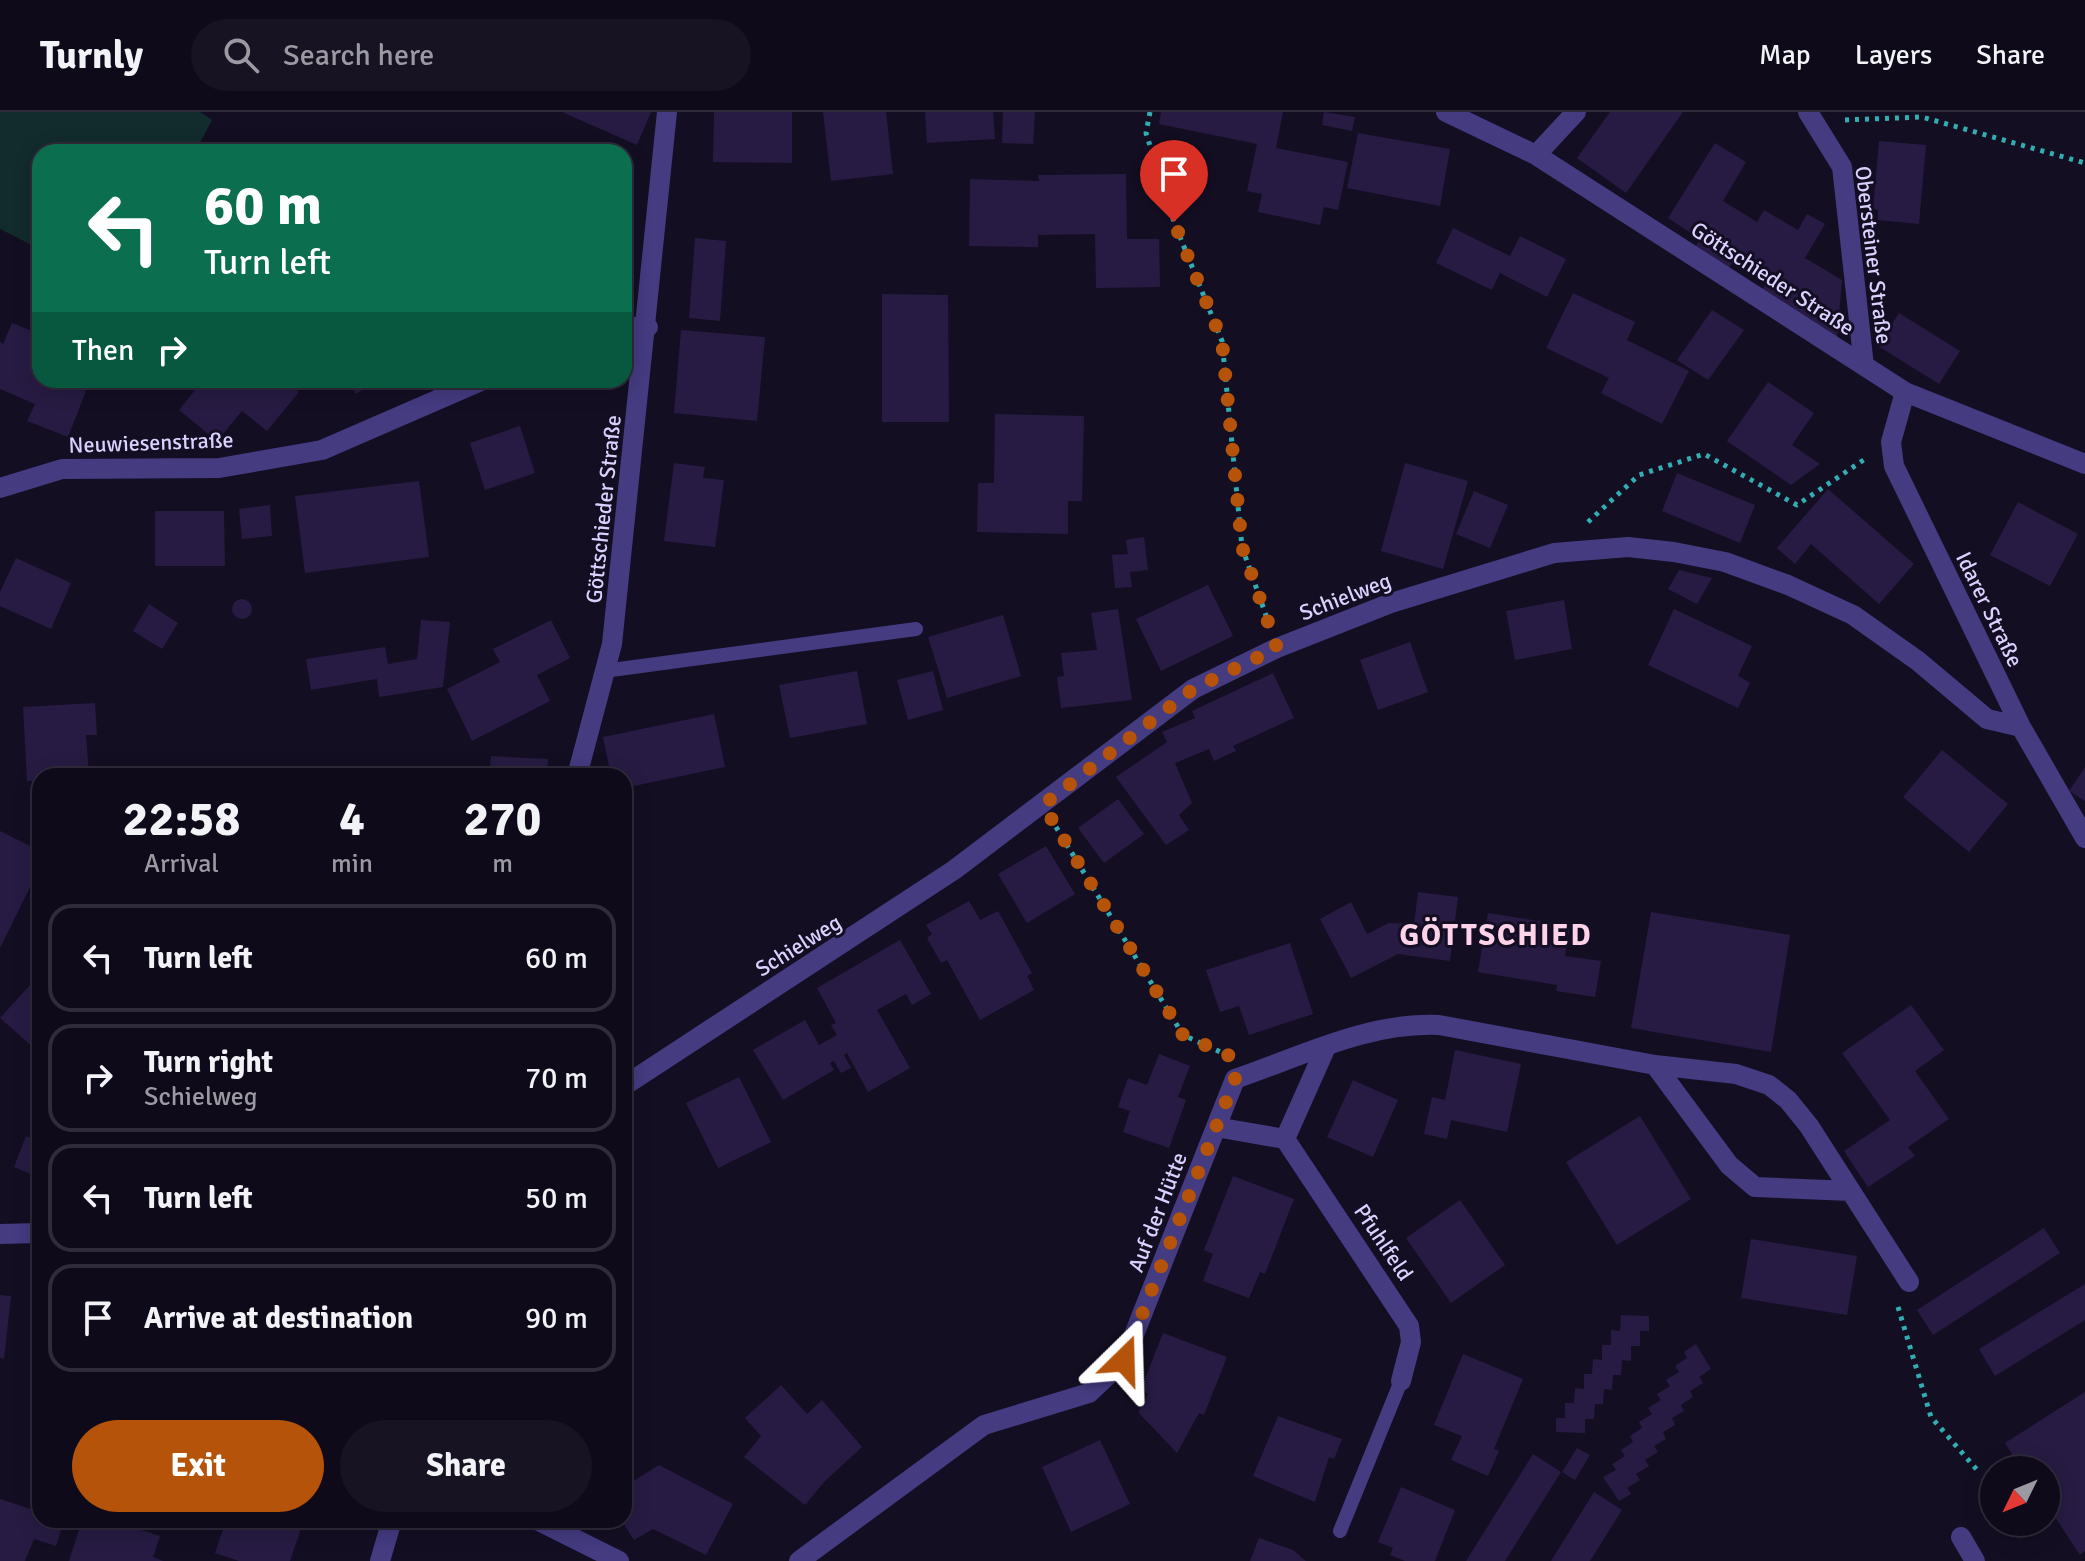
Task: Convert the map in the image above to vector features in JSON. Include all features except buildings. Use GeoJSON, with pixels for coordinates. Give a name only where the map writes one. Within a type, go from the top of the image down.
{"type":"FeatureCollection","features":[{"type":"Feature","properties":{"kind":"street","name":"Göttschieder Straße"},"geometry":{"type":"LineString","coordinates":[[579,768],[612,644],[648,327],[667,112]]}},
{"type":"Feature","properties":{"kind":"street","name":"Göttschieder Straße"},"geometry":{"type":"LineString","coordinates":[[1446,112],[1536,155],[1905,392],[2085,464]]}},
{"type":"Feature","properties":{"kind":"street"},"geometry":{"type":"LineString","coordinates":[[1536,155],[1576,112]]}},
{"type":"Feature","properties":{"kind":"street","name":"Obersteiner Straße"},"geometry":{"type":"LineString","coordinates":[[1812,117],[1842,167],[1864,366]]}},
{"type":"Feature","properties":{"kind":"street"},"geometry":{"type":"LineString","coordinates":[[632,327],[648,327]]}},
{"type":"Feature","properties":{"kind":"street","name":"Neuwiesenstraße"},"geometry":{"type":"LineString","coordinates":[[0,488],[62,469],[219,468],[322,450],[465,388]]}},
{"type":"Feature","properties":{"kind":"street"},"geometry":{"type":"LineString","coordinates":[[1891,442],[1905,392]]}},
{"type":"Feature","properties":{"kind":"street","name":"Idarer Straße"},"geometry":{"type":"LineString","coordinates":[[1891,442],[1894,466],[2021,727],[2085,838]]}},
{"type":"Feature","properties":{"kind":"street","name":"Schielweg"},"geometry":{"type":"LineString","coordinates":[[632,1081],[892,913],[1043,805],[1193,689],[1277,648],[1391,603],[1554,553],[1628,547],[1674,552],[1725,562],[1788,585],[1853,615],[1918,661],[1987,719],[2021,727]]}},
{"type":"Feature","properties":{"kind":"street"},"geometry":{"type":"LineString","coordinates":[[1235,1079],[1371,1029],[1404,1023],[1439,1025],[1655,1065],[1736,1074],[1769,1085],[1788,1100],[1809,1126],[1909,1282]]}},
{"type":"Feature","properties":{"kind":"street"},"geometry":{"type":"LineString","coordinates":[[1216,1127],[1285,1139],[1326,1047]]}},
{"type":"Feature","properties":{"kind":"street"},"geometry":{"type":"LineString","coordinates":[[1655,1065],[1729,1165],[1755,1187],[1851,1191]]}},
{"type":"Feature","properties":{"kind":"street","name":"Auf der Hütte"},"geometry":{"type":"LineString","coordinates":[[799,1561],[984,1425],[1089,1393],[1124,1360],[1235,1079]]}},
{"type":"Feature","properties":{"kind":"street","name":"Pfuhlfeld"},"geometry":{"type":"LineString","coordinates":[[1285,1139],[1409,1326],[1411,1342],[1401,1381]]}},
{"type":"Feature","properties":{"kind":"street"},"geometry":{"type":"LineString","coordinates":[[0,1234],[32,1233]]}},
{"type":"Feature","properties":{"kind":"street"},"geometry":{"type":"LineString","coordinates":[[380,1561],[390,1528]]}},
{"type":"Feature","properties":{"kind":"street"},"geometry":{"type":"LineString","coordinates":[[553,1528],[619,1561]]}},
{"type":"Feature","properties":{"kind":"street"},"geometry":{"type":"LineString","coordinates":[[1961,1537],[1975,1561]]}},
{"type":"Feature","properties":{"kind":"lane"},"geometry":{"type":"LineString","coordinates":[[604,671],[916,629]]}},
{"type":"Feature","properties":{"kind":"lane"},"geometry":{"type":"LineString","coordinates":[[1340,1531],[1401,1381]]}},
{"type":"Feature","properties":{"kind":"path"},"geometry":{"type":"LineString","coordinates":[[1150,112],[1146,133],[1174,222],[1222,341],[1242,547],[1277,648]]}},
{"type":"Feature","properties":{"kind":"path"},"geometry":{"type":"LineString","coordinates":[[1812,117],[1922,117],[2085,163]]}},
{"type":"Feature","properties":{"kind":"path"},"geometry":{"type":"LineString","coordinates":[[1554,553],[1639,475],[1704,454],[1797,505],[1891,442]]}},
{"type":"Feature","properties":{"kind":"path"},"geometry":{"type":"LineString","coordinates":[[1043,805],[1183,1035],[1230,1056],[1235,1079]]}},
{"type":"Feature","properties":{"kind":"path"},"geometry":{"type":"LineString","coordinates":[[1909,1282],[1898,1308],[1931,1417],[1978,1471]]}},
{"type":"Feature","properties":{"kind":"green space"},"geometry":{"type":"Polygon","coordinates":[[[0,112],[200,112],[212,120],[199,144],[32,144],[32,245],[0,229],[0,112]]]}},
{"type":"Feature","properties":{"kind":"district","name":"GÖTTSCHIED"},"geometry":{"type":"Point","coordinates":[1496,935]}},
{"type":"Feature","properties":{"kind":"route"},"geometry":{"type":"LineString","coordinates":[[1124,1360],[1235,1079],[1230,1056],[1183,1035],[1043,805],[1156,714],[1193,689],[1277,648],[1242,547],[1222,341],[1174,222]]}}]}
